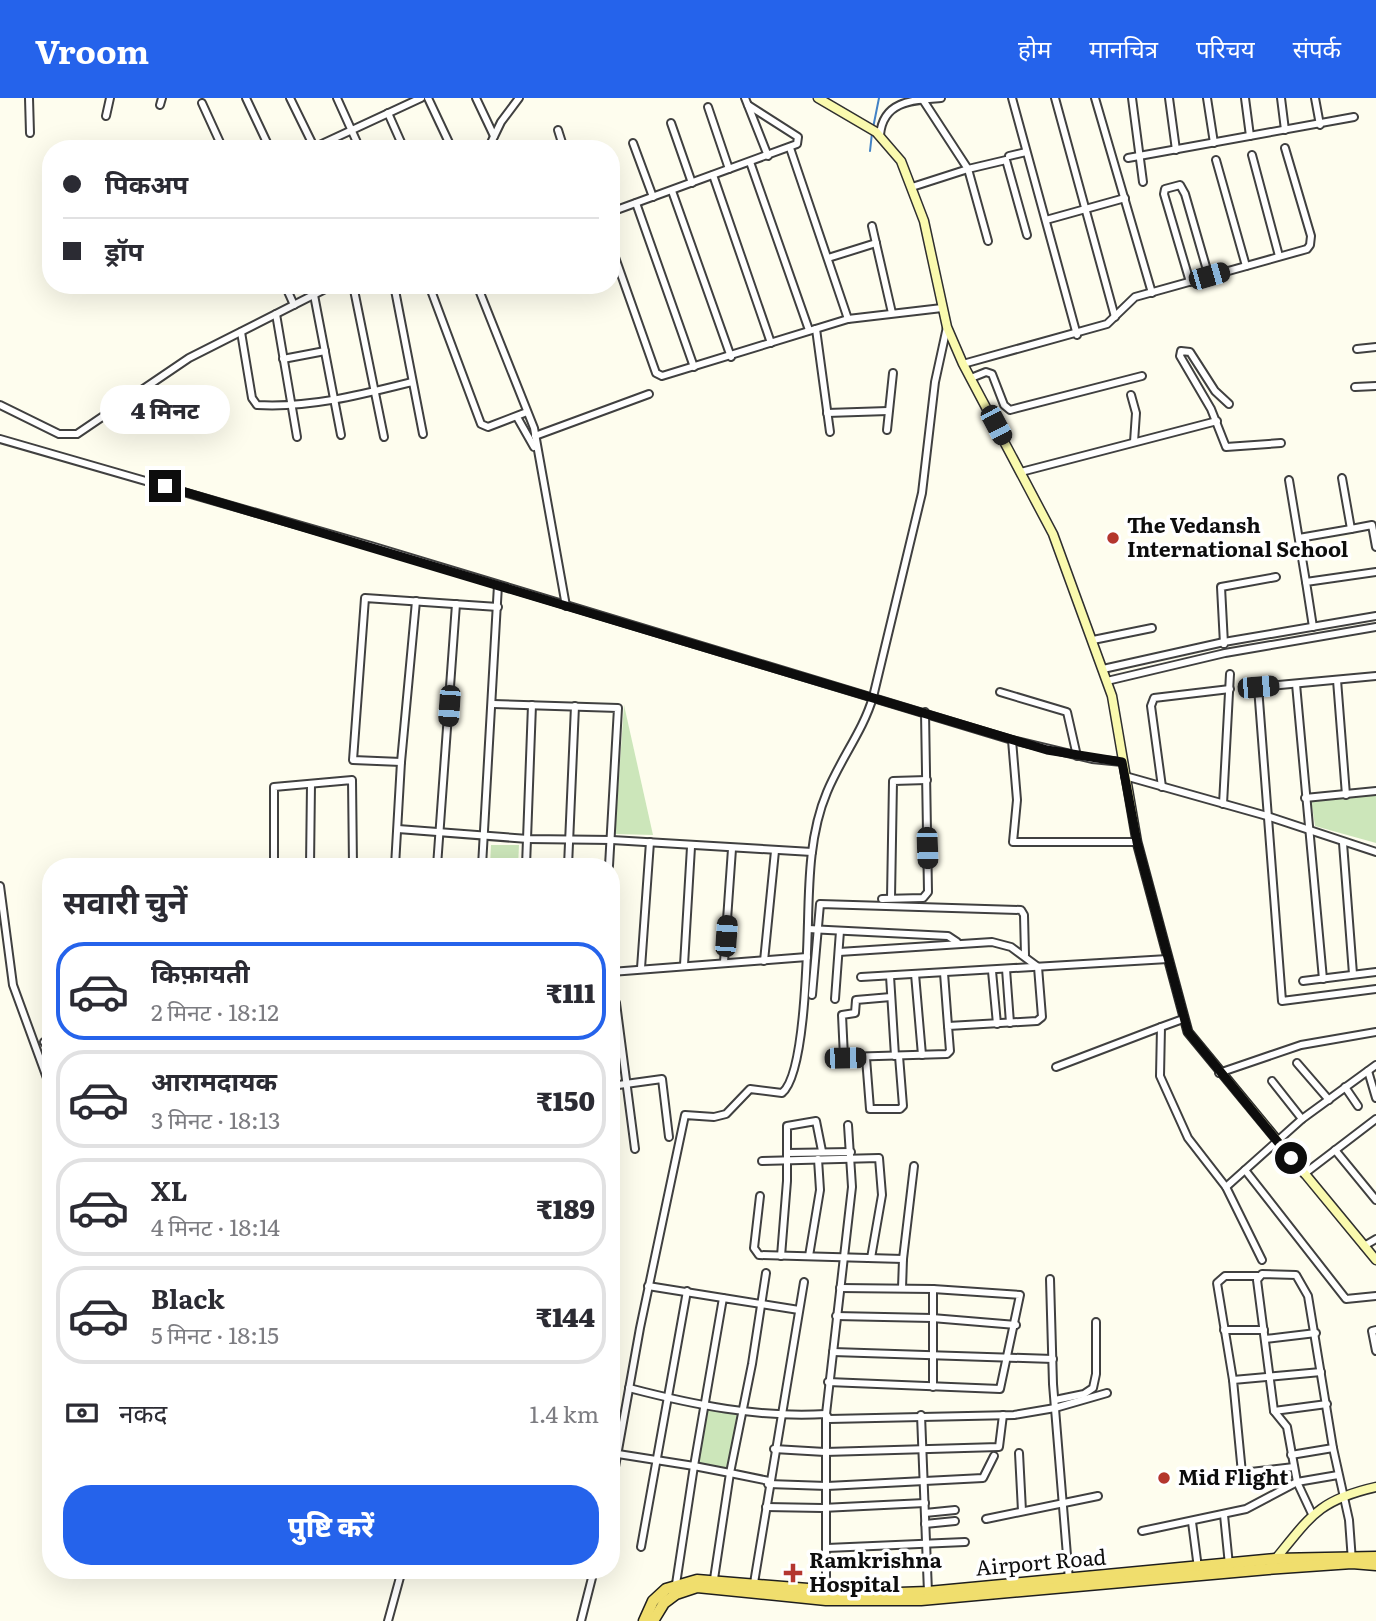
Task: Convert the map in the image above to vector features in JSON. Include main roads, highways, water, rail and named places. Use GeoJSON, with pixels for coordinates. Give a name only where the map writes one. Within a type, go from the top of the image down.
{"type":"FeatureCollection","features":[{"type":"Feature","properties":{"kind":"main road","name":"Airport Road"},"geometry":{"type":"LineString","coordinates":[[644,1621],[653,1601],[676,1584],[714,1579],[826,1595],[870,1594],[1069,1580],[1275,1559],[1376,1558]]}},
{"type":"Feature","properties":{"kind":"main road","name":"Airport Road"},"geometry":{"type":"LineString","coordinates":[[653,1621],[664,1603],[676,1594],[697,1587],[921,1600],[1352,1559],[1376,1565]]}},
{"type":"Feature","properties":{"kind":"waterway"},"geometry":{"type":"LineString","coordinates":[[873,128],[879,98]]}},
{"type":"Feature","properties":{"kind":"waterway"},"geometry":{"type":"LineString","coordinates":[[870,151],[872,133]]}},
{"type":"Feature","properties":{"kind":"place","name":"The Vedansh International School"},"geometry":{"type":"Point","coordinates":[1113,538]}},
{"type":"Feature","properties":{"kind":"place","name":"Mid Flight"},"geometry":{"type":"Point","coordinates":[1164,1478]}},
{"type":"Feature","properties":{"kind":"place","name":"Ramkrishna Hospital"},"geometry":{"type":"Point","coordinates":[793,1573]}}]}
